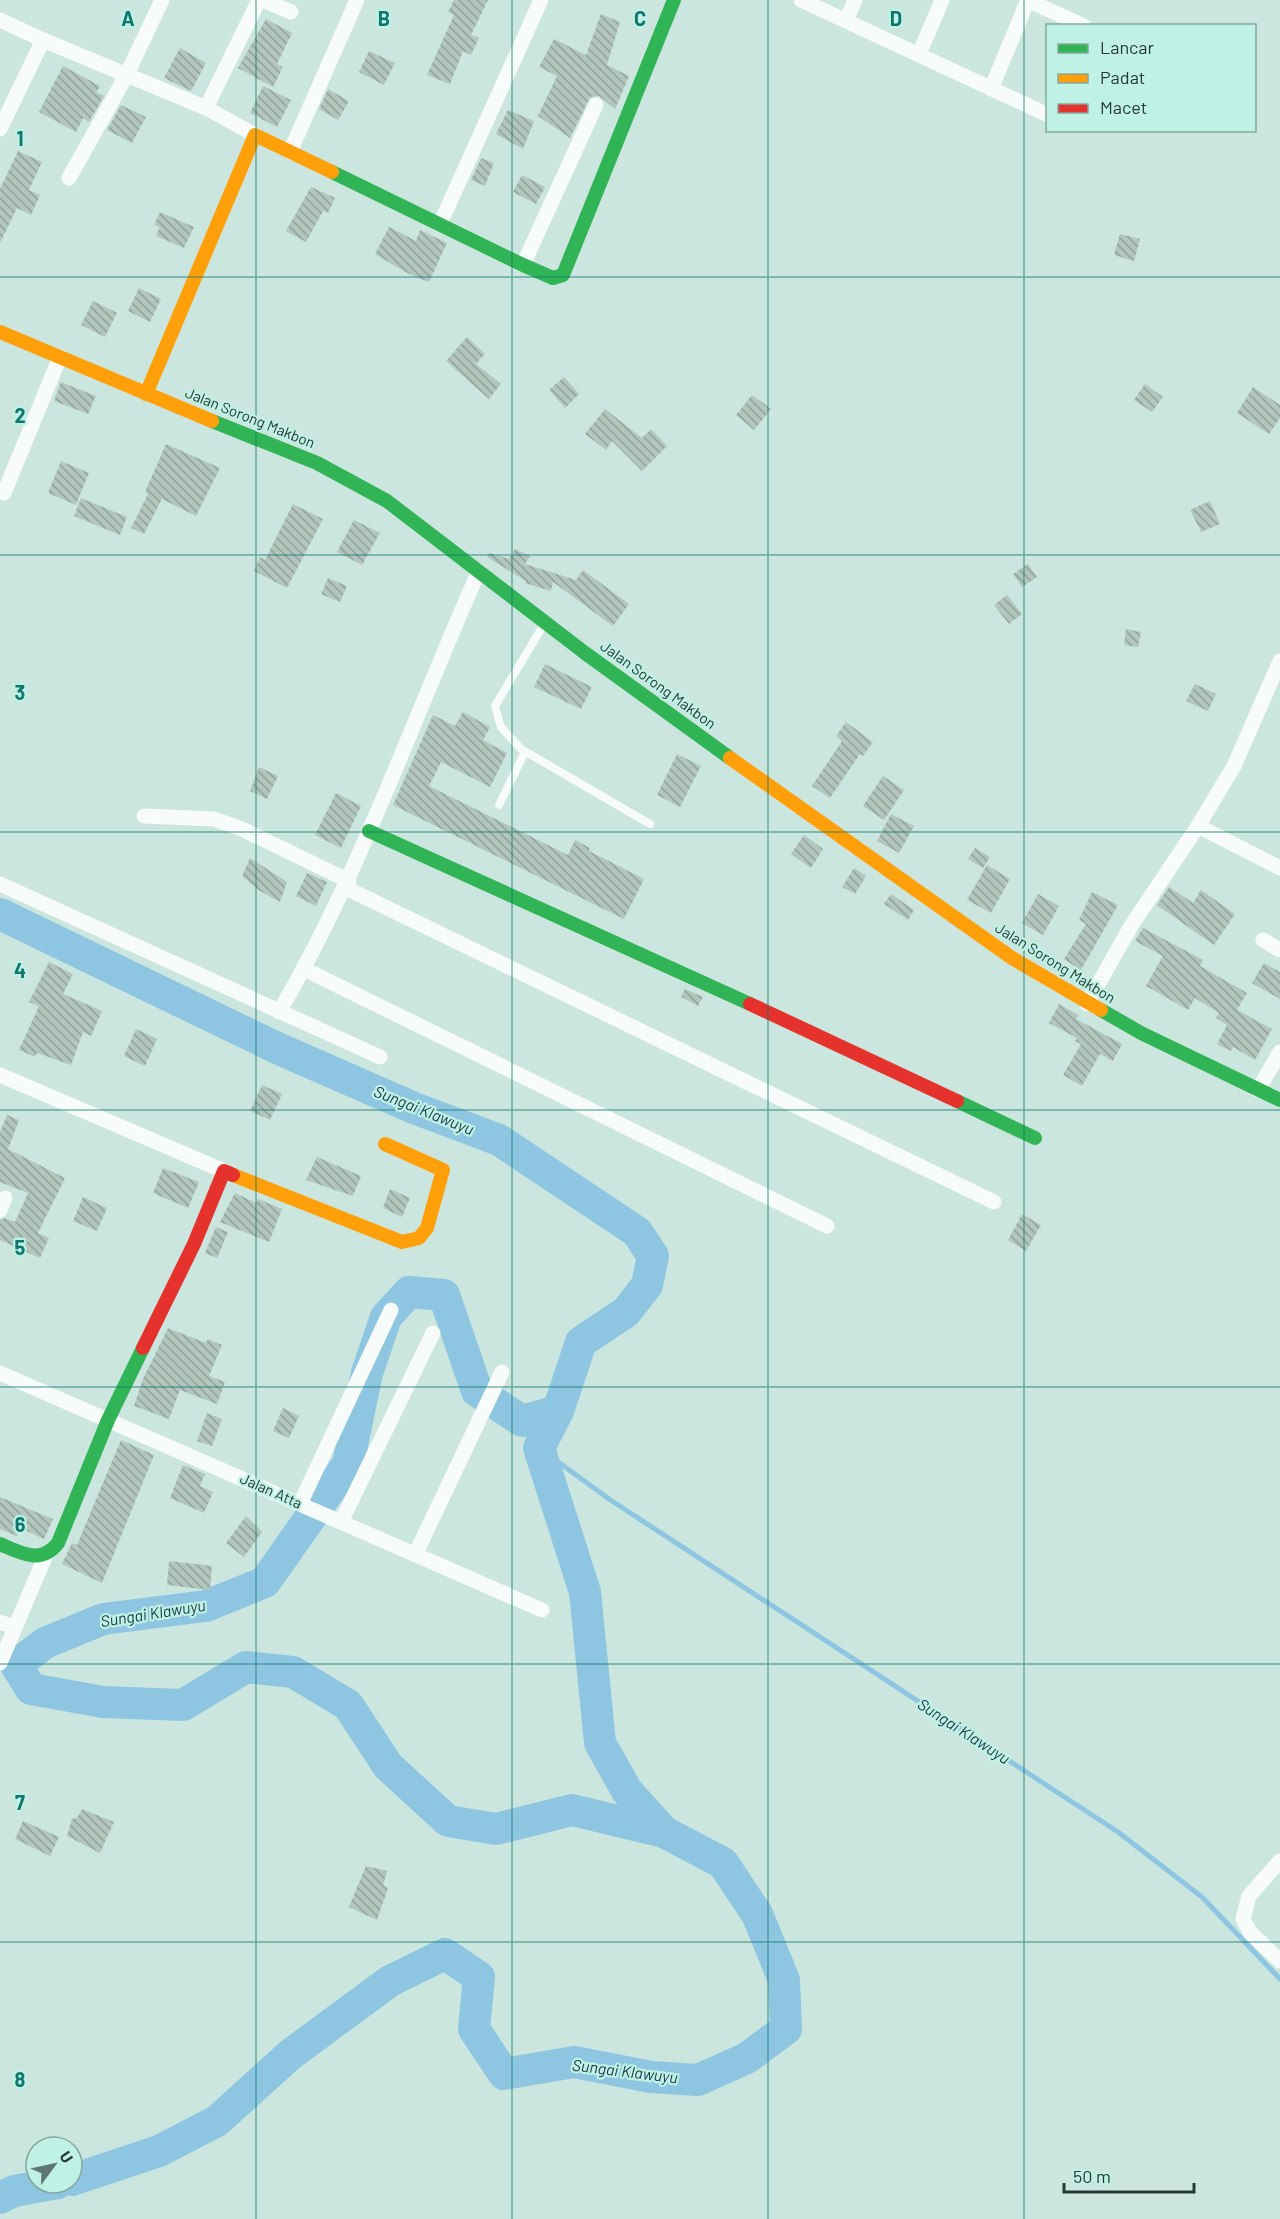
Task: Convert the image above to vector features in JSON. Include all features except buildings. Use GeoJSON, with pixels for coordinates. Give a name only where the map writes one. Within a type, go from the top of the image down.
{"type":"FeatureCollection","features":[{"type":"Feature","properties":{"kind":"main road"},"geometry":{"type":"LineString","coordinates":[[146,394],[255,135],[522,266],[553,278],[564,274],[674,0]]}},
{"type":"Feature","properties":{"kind":"main road","name":"Jalan Sorong Makbon"},"geometry":{"type":"LineString","coordinates":[[0,332],[317,463],[387,501],[545,622],[835,835],[1011,958],[1087,1004],[1280,1100]]}},
{"type":"Feature","properties":{"kind":"main road"},"geometry":{"type":"LineString","coordinates":[[369,831],[724,992],[1035,1138]]}},
{"type":"Feature","properties":{"kind":"main road"},"geometry":{"type":"LineString","coordinates":[[0,1544],[27,1556],[45,1557],[53,1551],[62,1535],[108,1420],[194,1244],[224,1171],[402,1242],[419,1238],[427,1228],[443,1170],[385,1144]]}},
{"type":"Feature","properties":{"kind":"street"},"geometry":{"type":"LineString","coordinates":[[69,178],[126,76],[162,0]]}},
{"type":"Feature","properties":{"kind":"street"},"geometry":{"type":"LineString","coordinates":[[206,108],[261,0],[291,12]]}},
{"type":"Feature","properties":{"kind":"street"},"geometry":{"type":"LineString","coordinates":[[290,152],[357,0]]}},
{"type":"Feature","properties":{"kind":"street"},"geometry":{"type":"LineString","coordinates":[[440,224],[540,0]]}},
{"type":"Feature","properties":{"kind":"street"},"geometry":{"type":"LineString","coordinates":[[801,0],[1046,115]]}},
{"type":"Feature","properties":{"kind":"street"},"geometry":{"type":"LineString","coordinates":[[846,21],[855,0]]}},
{"type":"Feature","properties":{"kind":"street"},"geometry":{"type":"LineString","coordinates":[[919,54],[942,0]]}},
{"type":"Feature","properties":{"kind":"street"},"geometry":{"type":"LineString","coordinates":[[991,89],[1028,0],[1080,24]]}},
{"type":"Feature","properties":{"kind":"street"},"geometry":{"type":"LineString","coordinates":[[0,20],[126,76],[206,108],[255,135]]}},
{"type":"Feature","properties":{"kind":"street"},"geometry":{"type":"LineString","coordinates":[[0,129],[43,40]]}},
{"type":"Feature","properties":{"kind":"street"},"geometry":{"type":"LineString","coordinates":[[522,266],[596,105]]}},
{"type":"Feature","properties":{"kind":"street"},"geometry":{"type":"LineString","coordinates":[[4,493],[60,357]]}},
{"type":"Feature","properties":{"kind":"street"},"geometry":{"type":"LineString","coordinates":[[279,1012],[304,969],[347,884],[430,680],[479,570]]}},
{"type":"Feature","properties":{"kind":"street"},"geometry":{"type":"LineString","coordinates":[[1087,1004],[1131,926],[1198,826],[1234,766],[1280,661]]}},
{"type":"Feature","properties":{"kind":"street"},"geometry":{"type":"LineString","coordinates":[[144,816],[214,819],[242,829],[347,884],[994,1202]]}},
{"type":"Feature","properties":{"kind":"street"},"geometry":{"type":"LineString","coordinates":[[1198,826],[1280,868]]}},
{"type":"Feature","properties":{"kind":"street"},"geometry":{"type":"LineString","coordinates":[[0,884],[380,1057]]}},
{"type":"Feature","properties":{"kind":"street"},"geometry":{"type":"LineString","coordinates":[[1263,940],[1280,950]]}},
{"type":"Feature","properties":{"kind":"street"},"geometry":{"type":"LineString","coordinates":[[304,969],[827,1226]]}},
{"type":"Feature","properties":{"kind":"street"},"geometry":{"type":"LineString","coordinates":[[1258,1090],[1280,1052]]}},
{"type":"Feature","properties":{"kind":"street"},"geometry":{"type":"LineString","coordinates":[[0,1075],[224,1171]]}},
{"type":"Feature","properties":{"kind":"street"},"geometry":{"type":"LineString","coordinates":[[300,1504],[391,1310]]}},
{"type":"Feature","properties":{"kind":"street"},"geometry":{"type":"LineString","coordinates":[[341,1522],[433,1333]]}},
{"type":"Feature","properties":{"kind":"street"},"geometry":{"type":"LineString","coordinates":[[416,1555],[502,1372]]}},
{"type":"Feature","properties":{"kind":"street","name":"Jalan Atta"},"geometry":{"type":"LineString","coordinates":[[0,1373],[542,1610]]}},
{"type":"Feature","properties":{"kind":"street"},"geometry":{"type":"LineString","coordinates":[[0,1664],[45,1557]]}},
{"type":"Feature","properties":{"kind":"street"},"geometry":{"type":"LineString","coordinates":[[0,1622],[15,1628]]}},
{"type":"Feature","properties":{"kind":"street"},"geometry":{"type":"LineString","coordinates":[[1280,1861],[1249,1896],[1243,1919],[1250,1932],[1280,1961]]}},
{"type":"Feature","properties":{"kind":"lane"},"geometry":{"type":"LineString","coordinates":[[545,622],[495,706],[501,727],[525,752],[650,824]]}},
{"type":"Feature","properties":{"kind":"lane"},"geometry":{"type":"LineString","coordinates":[[499,805],[525,752]]}},
{"type":"Feature","properties":{"kind":"waterway","name":"Sungai Klawuyu"},"geometry":{"type":"LineString","coordinates":[[0,914],[277,1048],[414,1108],[499,1140],[637,1232],[653,1256],[647,1285],[626,1312],[581,1342],[558,1411],[522,1421],[477,1391],[444,1295],[409,1292],[386,1317],[367,1373],[348,1464],[265,1582],[206,1606],[103,1619],[45,1643],[16,1665],[31,1689],[103,1702],[183,1705],[246,1667],[293,1672],[348,1705],[388,1766],[448,1821],[496,1829],[572,1810],[664,1832],[723,1863],[757,1914],[784,1980],[786,2029],[747,2058],[698,2080],[651,2077],[574,2062],[504,2074],[474,2029],[479,1977],[445,1954],[390,1981],[291,2054],[217,2121],[159,2151],[84,2176]]}},
{"type":"Feature","properties":{"kind":"waterway","name":"Sungai Klawuyu"},"geometry":{"type":"LineString","coordinates":[[558,1411],[539,1448],[585,1592],[600,1743],[627,1791],[664,1832]]}},
{"type":"Feature","properties":{"kind":"waterway","name":"Sungai Klawuyu"},"geometry":{"type":"LineString","coordinates":[[539,1448],[609,1499],[1118,1832],[1202,1897],[1280,1979]]}},
{"type":"Feature","properties":{"kind":"waterway","name":"Sungai Klawuyu"},"geometry":{"type":"LineString","coordinates":[[0,2198],[24,2189]]}},
{"type":"Feature","properties":{"kind":"traffic: fast"},"geometry":{"type":"LineString","coordinates":[[332,172],[523,265],[553,278],[563,275],[674,0]]}},
{"type":"Feature","properties":{"kind":"traffic: fast"},"geometry":{"type":"LineString","coordinates":[[212,421],[317,463],[387,501],[585,653],[730,758]]}},
{"type":"Feature","properties":{"kind":"traffic: fast"},"geometry":{"type":"LineString","coordinates":[[369,831],[750,1004]]}},
{"type":"Feature","properties":{"kind":"traffic: fast"},"geometry":{"type":"LineString","coordinates":[[1101,1010],[1141,1033],[1280,1100]]}},
{"type":"Feature","properties":{"kind":"traffic: fast"},"geometry":{"type":"LineString","coordinates":[[957,1101],[1035,1138]]}},
{"type":"Feature","properties":{"kind":"traffic: fast"},"geometry":{"type":"LineString","coordinates":[[0,1544],[23,1553],[38,1555],[45,1554],[58,1543],[108,1420],[143,1348]]}},
{"type":"Feature","properties":{"kind":"traffic: slow"},"geometry":{"type":"LineString","coordinates":[[146,394],[255,135],[332,172]]}},
{"type":"Feature","properties":{"kind":"traffic: slow"},"geometry":{"type":"LineString","coordinates":[[0,332],[212,421]]}},
{"type":"Feature","properties":{"kind":"traffic: slow"},"geometry":{"type":"LineString","coordinates":[[730,758],[1012,958],[1101,1010]]}},
{"type":"Feature","properties":{"kind":"traffic: slow"},"geometry":{"type":"LineString","coordinates":[[233,1175],[402,1242],[419,1238],[427,1228],[443,1170],[385,1144]]}},
{"type":"Feature","properties":{"kind":"traffic: jam"},"geometry":{"type":"LineString","coordinates":[[750,1004],[957,1101]]}},
{"type":"Feature","properties":{"kind":"traffic: jam"},"geometry":{"type":"LineString","coordinates":[[143,1348],[194,1244],[224,1171],[233,1175]]}}]}
